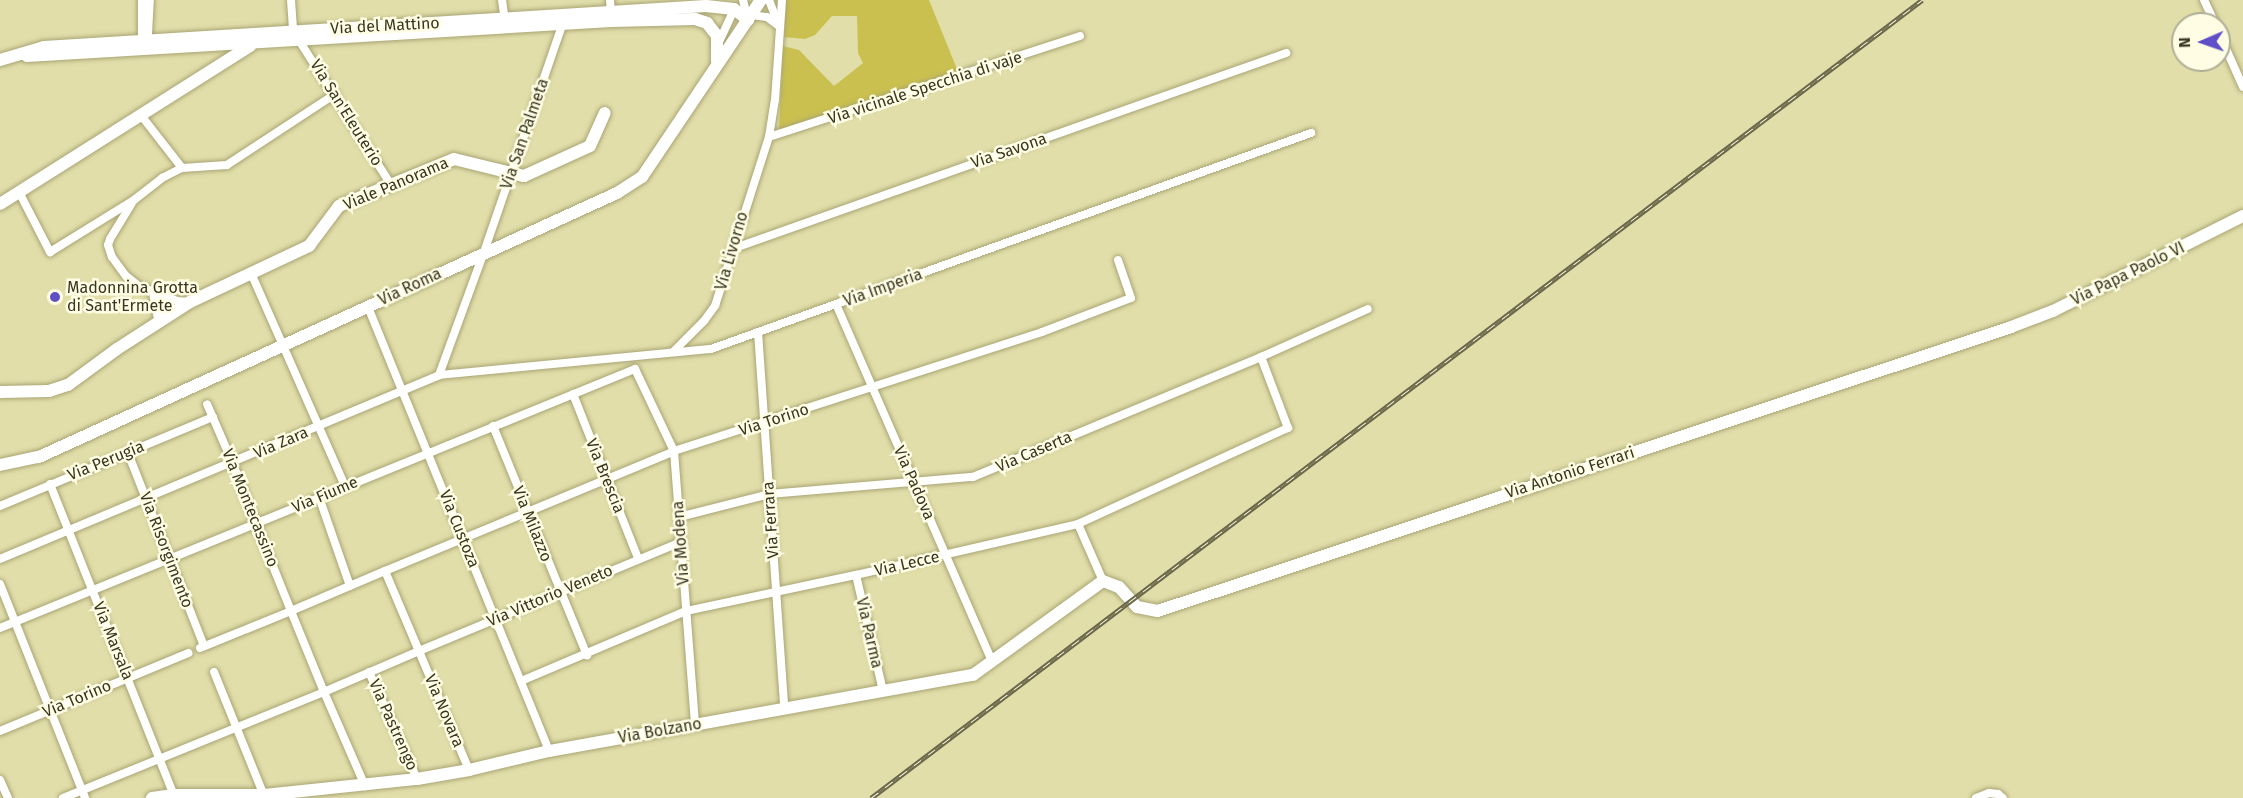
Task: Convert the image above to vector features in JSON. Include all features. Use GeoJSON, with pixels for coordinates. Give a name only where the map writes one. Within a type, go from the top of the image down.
{"type":"FeatureCollection","features":[{"type":"Feature","properties":{"kind":"street"},"geometry":{"type":"LineString","coordinates":[[142,0],[147,20],[158,32],[171,40]]}},
{"type":"Feature","properties":{"kind":"street"},"geometry":{"type":"LineString","coordinates":[[142,46],[150,0]]}},
{"type":"Feature","properties":{"kind":"street"},"geometry":{"type":"LineString","coordinates":[[291,0],[297,36]]}},
{"type":"Feature","properties":{"kind":"street"},"geometry":{"type":"LineString","coordinates":[[502,0],[505,24]]}},
{"type":"Feature","properties":{"kind":"street","name":"Via Roma"},"geometry":{"type":"LineString","coordinates":[[0,465],[39,457],[617,193],[642,177],[717,62],[761,0]]}},
{"type":"Feature","properties":{"kind":"street"},"geometry":{"type":"LineString","coordinates":[[769,0],[779,26]]}},
{"type":"Feature","properties":{"kind":"street","name":"Via Livorno"},"geometry":{"type":"LineString","coordinates":[[672,353],[699,327],[714,306],[769,136],[775,100],[781,2]]}},
{"type":"Feature","properties":{"kind":"street"},"geometry":{"type":"LineString","coordinates":[[717,62],[718,44],[738,4],[750,17],[767,17],[779,26]]}},
{"type":"Feature","properties":{"kind":"street","name":"Via del Mattino"},"geometry":{"type":"LineString","coordinates":[[0,60],[19,56],[142,46],[563,20],[610,11],[738,4]]}},
{"type":"Feature","properties":{"kind":"street","name":"Via del Mattino"},"geometry":{"type":"LineString","coordinates":[[610,11],[695,19],[707,23],[714,30],[718,44]]}},
{"type":"Feature","properties":{"kind":"street"},"geometry":{"type":"LineString","coordinates":[[127,43],[147,20]]}},
{"type":"Feature","properties":{"kind":"street","name":"Via San Palmeta"},"geometry":{"type":"LineString","coordinates":[[484,252],[563,20]]}},
{"type":"Feature","properties":{"kind":"street","name":"Via San'Eleuterio"},"geometry":{"type":"LineString","coordinates":[[297,36],[391,185]]}},
{"type":"Feature","properties":{"kind":"street","name":"Via vicinale Specchia di vaje"},"geometry":{"type":"LineString","coordinates":[[769,136],[1080,36]]}},
{"type":"Feature","properties":{"kind":"street"},"geometry":{"type":"LineString","coordinates":[[0,204],[254,39]]}},
{"type":"Feature","properties":{"kind":"street","name":"Via del Mattino"},"geometry":{"type":"LineString","coordinates":[[19,56],[44,47],[127,43],[142,46],[171,40],[254,39]]}},
{"type":"Feature","properties":{"kind":"street","name":"Via Savona"},"geometry":{"type":"LineString","coordinates":[[732,249],[1286,53]]}},
{"type":"Feature","properties":{"kind":"street"},"geometry":{"type":"LineString","coordinates":[[2231,60],[2243,87]]}},
{"type":"Feature","properties":{"kind":"street"},"geometry":{"type":"LineString","coordinates":[[20,192],[50,252],[134,200],[162,178],[182,168],[227,165],[335,94]]}},
{"type":"Feature","properties":{"kind":"street","name":"Viale Panorama"},"geometry":{"type":"LineString","coordinates":[[0,392],[62,388],[190,302],[309,246],[339,206],[454,159],[524,176],[590,146],[605,113]]}},
{"type":"Feature","properties":{"kind":"street"},"geometry":{"type":"LineString","coordinates":[[140,114],[182,168]]}},
{"type":"Feature","properties":{"kind":"street","name":"Via Imperia"},"geometry":{"type":"LineString","coordinates":[[439,375],[711,349],[1311,134]]}},
{"type":"Feature","properties":{"kind":"street"},"geometry":{"type":"LineString","coordinates":[[134,200],[110,239],[109,250],[126,276],[153,293],[190,302]]}},
{"type":"Feature","properties":{"kind":"street","name":"Via Papa Paolo VI"},"geometry":{"type":"LineString","coordinates":[[2011,327],[2063,306],[2243,216]]}},
{"type":"Feature","properties":{"kind":"street"},"geometry":{"type":"LineString","coordinates":[[439,375],[484,252]]}},
{"type":"Feature","properties":{"kind":"street","name":"Via Torino"},"geometry":{"type":"LineString","coordinates":[[291,611],[674,452],[1042,332],[1131,298],[1118,261]]}},
{"type":"Feature","properties":{"kind":"street"},"geometry":{"type":"LineString","coordinates":[[251,273],[345,486]]}},
{"type":"Feature","properties":{"kind":"street"},"geometry":{"type":"LineString","coordinates":[[153,293],[159,322]]}},
{"type":"Feature","properties":{"kind":"street","name":"Via Padova"},"geometry":{"type":"LineString","coordinates":[[836,304],[992,661]]}},
{"type":"Feature","properties":{"kind":"street","name":"Via Custoza"},"geometry":{"type":"LineString","coordinates":[[368,307],[549,751]]}},
{"type":"Feature","properties":{"kind":"street","name":"Via Caserta"},"geometry":{"type":"LineString","coordinates":[[679,516],[769,494],[973,477],[1261,357],[1368,309]]}},
{"type":"Feature","properties":{"kind":"street","name":"Via Antonio Ferrari"},"geometry":{"type":"LineString","coordinates":[[1103,580],[1119,587],[1143,610],[1158,611],[2011,327]]}},
{"type":"Feature","properties":{"kind":"street","name":"Via Ferrara"},"geometry":{"type":"LineString","coordinates":[[758,332],[784,708]]}},
{"type":"Feature","properties":{"kind":"street","name":"Via Lecce"},"geometry":{"type":"LineString","coordinates":[[521,681],[686,611],[1078,524],[1288,428],[1261,357]]}},
{"type":"Feature","properties":{"kind":"street","name":"Via Fiume"},"geometry":{"type":"LineString","coordinates":[[0,628],[635,369]]}},
{"type":"Feature","properties":{"kind":"street","name":"Via Modena"},"geometry":{"type":"LineString","coordinates":[[635,369],[674,452],[695,726]]}},
{"type":"Feature","properties":{"kind":"street","name":"Via Zara"},"geometry":{"type":"LineString","coordinates":[[0,559],[233,464],[439,375]]}},
{"type":"Feature","properties":{"kind":"street","name":"Via Brescia"},"geometry":{"type":"LineString","coordinates":[[573,394],[638,558]]}},
{"type":"Feature","properties":{"kind":"street","name":"Via Montecassino"},"geometry":{"type":"LineString","coordinates":[[207,404],[324,692]]}},
{"type":"Feature","properties":{"kind":"street","name":"Via Perugia"},"geometry":{"type":"LineString","coordinates":[[0,506],[213,417]]}},
{"type":"Feature","properties":{"kind":"street","name":"Via Milazzo"},"geometry":{"type":"LineString","coordinates":[[493,426],[586,655]]}},
{"type":"Feature","properties":{"kind":"street","name":"Via Risorgimento"},"geometry":{"type":"LineString","coordinates":[[128,453],[202,647],[291,611]]}},
{"type":"Feature","properties":{"kind":"street","name":"Via Marsala"},"geometry":{"type":"LineString","coordinates":[[50,484],[174,796]]}},
{"type":"Feature","properties":{"kind":"street"},"geometry":{"type":"LineString","coordinates":[[319,497],[350,586]]}},
{"type":"Feature","properties":{"kind":"street"},"geometry":{"type":"LineString","coordinates":[[1078,524],[1103,580]]}},
{"type":"Feature","properties":{"kind":"street","name":"Via Vittorio Veneto"},"geometry":{"type":"LineString","coordinates":[[324,692],[559,591],[681,542]]}},
{"type":"Feature","properties":{"kind":"street","name":"Via Novara"},"geometry":{"type":"LineString","coordinates":[[385,571],[469,770]]}},
{"type":"Feature","properties":{"kind":"street","name":"Via Parma"},"geometry":{"type":"LineString","coordinates":[[856,575],[883,691]]}},
{"type":"Feature","properties":{"kind":"street","name":"Via Bolzano"},"geometry":{"type":"LineString","coordinates":[[152,798],[264,796],[417,779],[469,770],[549,751],[973,675],[1103,580]]}},
{"type":"Feature","properties":{"kind":"street"},"geometry":{"type":"LineString","coordinates":[[0,584],[83,794]]}},
{"type":"Feature","properties":{"kind":"street","name":"Via Torino"},"geometry":{"type":"LineString","coordinates":[[0,731],[188,653]]}},
{"type":"Feature","properties":{"kind":"street"},"geometry":{"type":"LineString","coordinates":[[214,672],[264,796]]}},
{"type":"Feature","properties":{"kind":"street","name":"Via Pastrengo"},"geometry":{"type":"LineString","coordinates":[[369,672],[417,779]]}},
{"type":"Feature","properties":{"kind":"street"},"geometry":{"type":"LineString","coordinates":[[63,798],[83,794],[324,692],[365,786]]}},
{"type":"Feature","properties":{"kind":"street"},"geometry":{"type":"LineString","coordinates":[[0,780],[8,798]]}},
{"type":"Feature","properties":{"kind":"street"},"geometry":{"type":"LineString","coordinates":[[1976,798],[1989,793],[1998,794],[2003,798]]}},
{"type":"Feature","properties":{"kind":"shaded area"},"geometry":{"type":"Polygon","coordinates":[[[786,0],[929,0],[959,74],[781,130],[779,128],[783,46],[799,50],[834,86],[863,63],[858,53],[857,16],[832,16],[815,35],[805,39],[784,37],[786,0]]]}},
{"type":"Feature","properties":{"kind":"railway"},"geometry":{"type":"LineString","coordinates":[[871,798],[1922,0]]}},
{"type":"Feature","properties":{"kind":"place","name":"Madonnina Grotta di Sant'Ermete"},"geometry":{"type":"Point","coordinates":[55,297]}}]}
